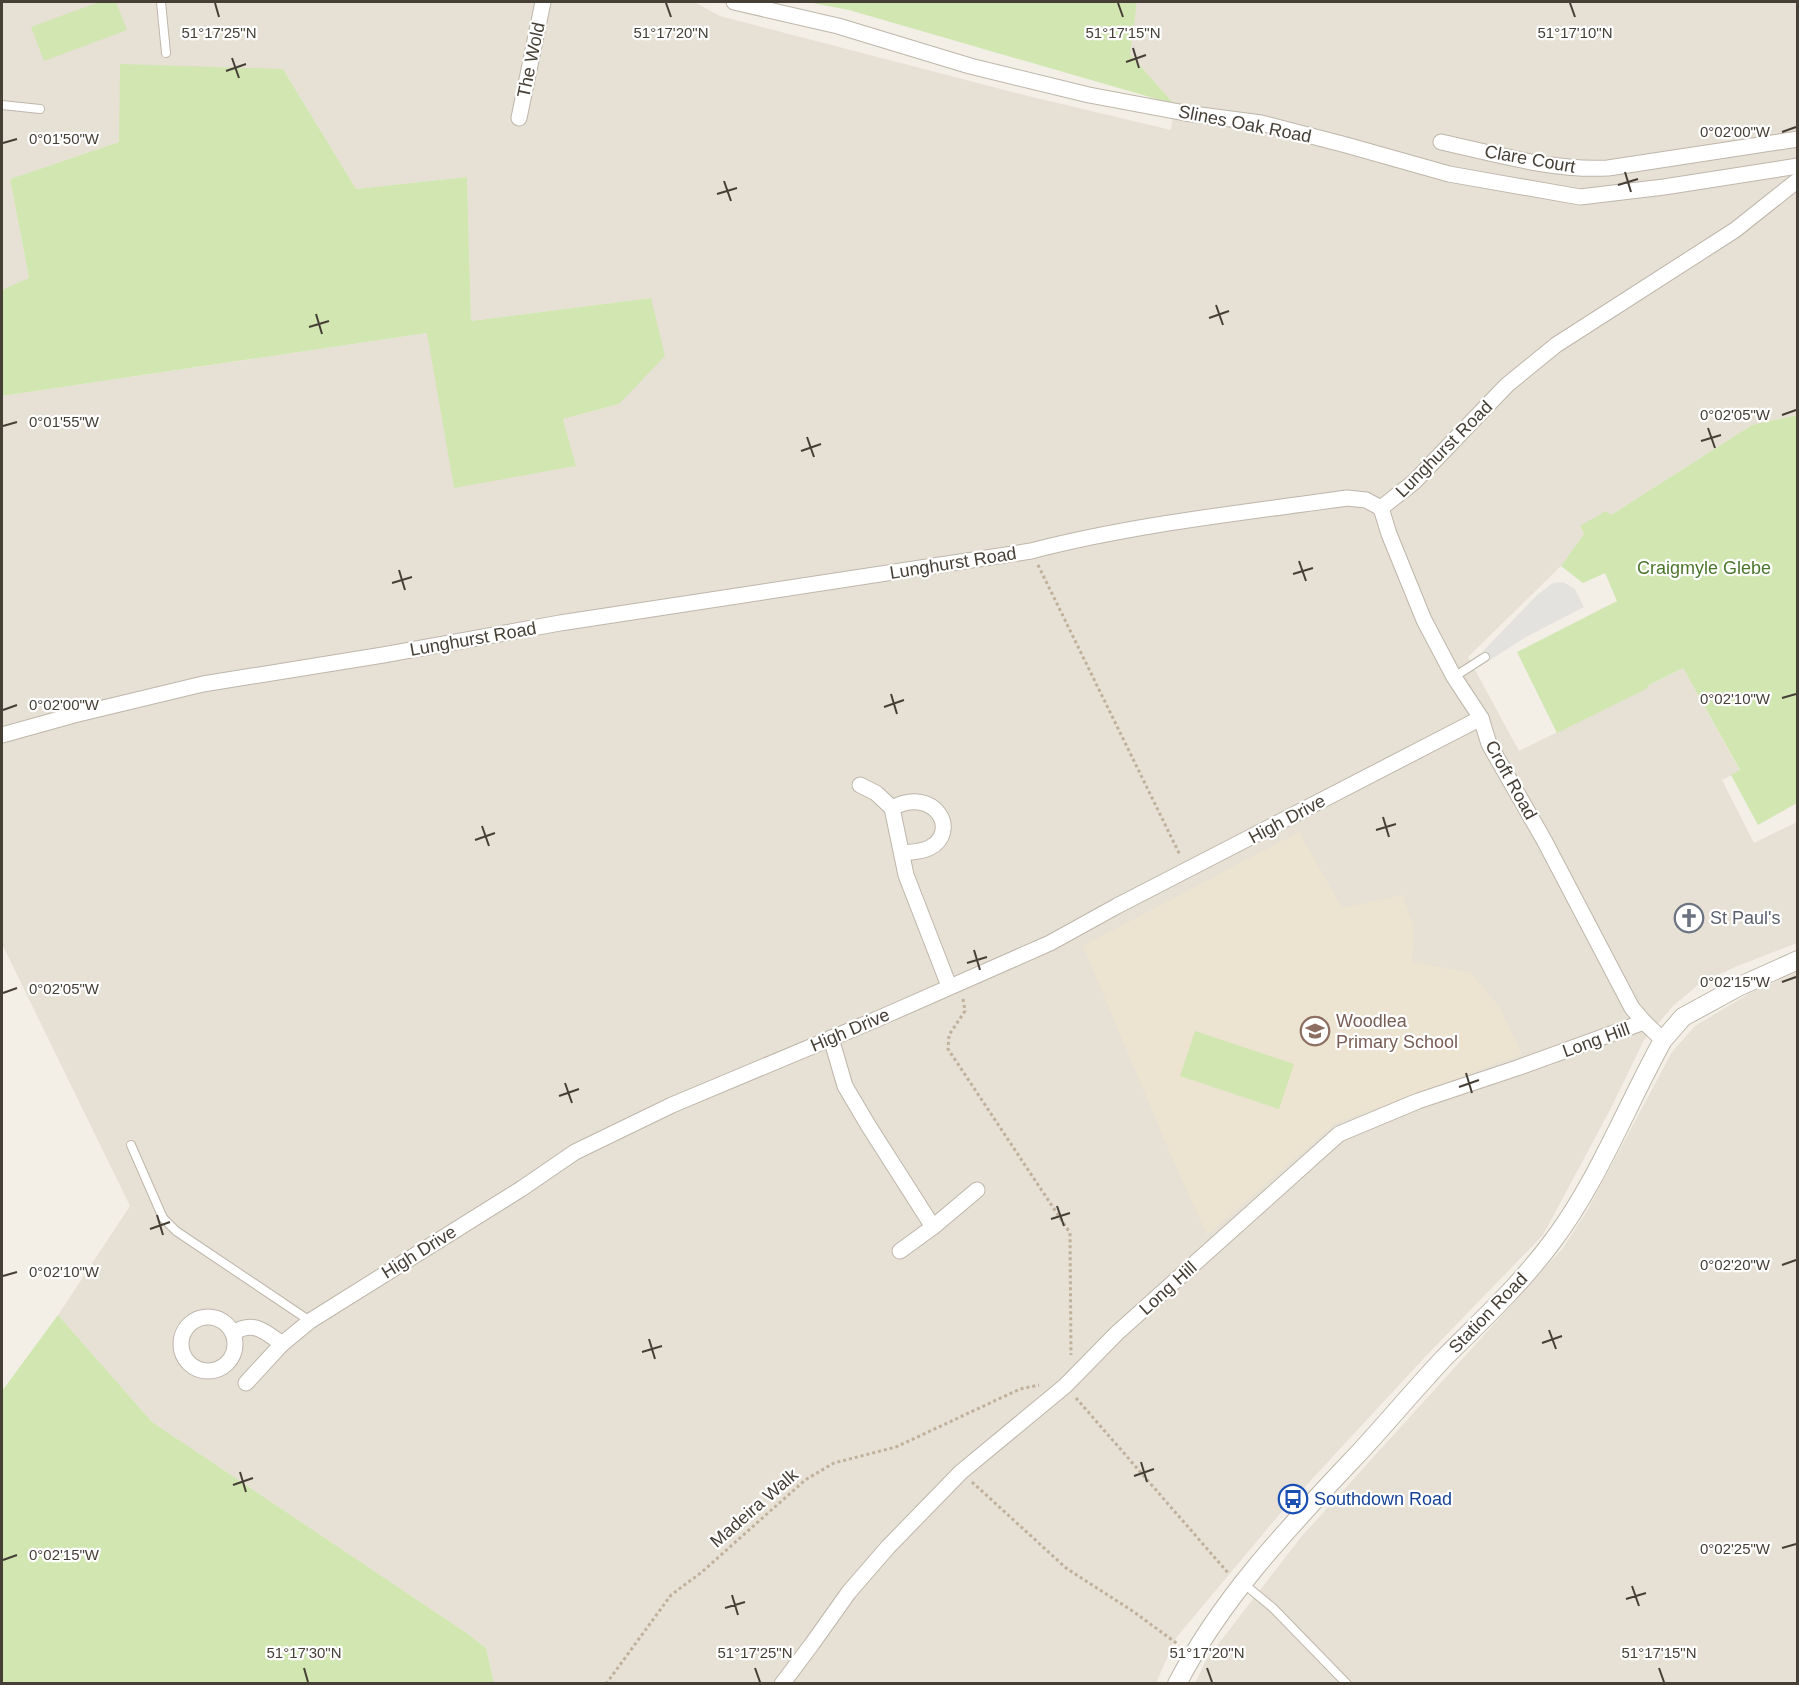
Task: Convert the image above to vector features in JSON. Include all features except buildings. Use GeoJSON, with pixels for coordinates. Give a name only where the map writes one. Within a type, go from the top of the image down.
{"type":"FeatureCollection","features":[{"type":"Feature","properties":{"kind":"street","name":"The Wold"},"geometry":{"type":"LineString","coordinates":[[519,118],[543,2]]}},
{"type":"Feature","properties":{"kind":"street","name":"Slines Oak Road"},"geometry":{"type":"LineString","coordinates":[[734,2],[838,26],[970,66],[1089,95],[1185,113],[1261,123],[1449,174],[1580,197],[1664,187],[1797,166]]}},
{"type":"Feature","properties":{"kind":"street","name":"Clare Court"},"geometry":{"type":"LineString","coordinates":[[1441,142],[1521,159],[1588,169],[1608,168],[1797,139]]}},
{"type":"Feature","properties":{"kind":"street","name":"Lunghurst Road"},"geometry":{"type":"LineString","coordinates":[[2,735],[203,684],[339,663],[560,623],[1031,551],[1088,536],[1347,498],[1366,500],[1382,508],[1414,482],[1507,386],[1556,345],[1734,230],[1797,180]]}},
{"type":"Feature","properties":{"kind":"street","name":"Croft Road"},"geometry":{"type":"LineString","coordinates":[[1382,508],[1389,534],[1424,620],[1454,677],[1481,718],[1489,744],[1544,840],[1632,1008],[1664,1040]]}},
{"type":"Feature","properties":{"kind":"street","name":"High Drive"},"geometry":{"type":"LineString","coordinates":[[246,1383],[282,1344],[310,1321],[521,1189],[575,1152],[672,1105],[1050,943],[1481,718]]}},
{"type":"Feature","properties":{"kind":"street"},"geometry":{"type":"LineString","coordinates":[[860,785],[876,793],[892,808],[906,875],[955,984]]}},
{"type":"Feature","properties":{"kind":"street"},"geometry":{"type":"LineString","coordinates":[[892,808],[903,802],[926,802],[940,814],[943,822],[941,837],[936,844],[928,849],[902,853]]}},
{"type":"Feature","properties":{"kind":"street","name":"Station Road"},"geometry":{"type":"LineString","coordinates":[[1177,1683],[1192,1655],[1242,1585],[1290,1526],[1438,1364],[1523,1278],[1552,1242],[1577,1206],[1664,1040],[1683,1017],[1738,987],[1797,960]]}},
{"type":"Feature","properties":{"kind":"street","name":"Long Hill"},"geometry":{"type":"LineString","coordinates":[[782,1683],[849,1592],[888,1547],[961,1472],[1068,1383],[1117,1333],[1339,1134],[1418,1101],[1644,1022]]}},
{"type":"Feature","properties":{"kind":"street"},"geometry":{"type":"LineString","coordinates":[[831,1038],[845,1086],[933,1227]]}},
{"type":"Feature","properties":{"kind":"street"},"geometry":{"type":"LineString","coordinates":[[900,1251],[977,1190]]}},
{"type":"Feature","properties":{"kind":"street"},"geometry":{"type":"LineString","coordinates":[[233,1333],[242,1327],[256,1327],[282,1344]]}},
{"type":"Feature","properties":{"kind":"lane"},"geometry":{"type":"LineString","coordinates":[[161,2],[166,52]]}},
{"type":"Feature","properties":{"kind":"lane"},"geometry":{"type":"LineString","coordinates":[[2,105],[40,109]]}},
{"type":"Feature","properties":{"kind":"lane"},"geometry":{"type":"LineString","coordinates":[[1454,677],[1485,657]]}},
{"type":"Feature","properties":{"kind":"lane"},"geometry":{"type":"LineString","coordinates":[[131,1145],[163,1218],[176,1231],[310,1321]]}},
{"type":"Feature","properties":{"kind":"lane"},"geometry":{"type":"LineString","coordinates":[[1242,1585],[1281,1616],[1347,1683]]}},
{"type":"Feature","properties":{"kind":"path"},"geometry":{"type":"LineString","coordinates":[[1031,551],[1187,871]]}},
{"type":"Feature","properties":{"kind":"path"},"geometry":{"type":"LineString","coordinates":[[955,984],[964,1011],[949,1035],[948,1049],[1070,1233],[1068,1383],[1242,1585]]}},
{"type":"Feature","properties":{"kind":"path","name":"Madeira Walk"},"geometry":{"type":"LineString","coordinates":[[606,1683],[671,1595],[702,1572],[805,1480],[834,1463],[896,1447],[1020,1389],[1053,1383],[1068,1383]]}},
{"type":"Feature","properties":{"kind":"path"},"geometry":{"type":"LineString","coordinates":[[961,1472],[1066,1568],[1134,1612],[1192,1655]]}},
{"type":"Feature","properties":{"kind":"shaded area"},"geometry":{"type":"Polygon","coordinates":[[[2,2],[694,2],[720,16],[1024,95],[1171,130],[1174,104],[1129,53],[1137,2],[1797,2],[1797,415],[1752,425],[1611,515],[1580,527],[1584,534],[1561,566],[1468,657],[1519,751],[1683,668],[1740,771],[1722,780],[1754,843],[1797,822],[1797,943],[1735,967],[1698,985],[1674,1005],[1644,1040],[1610,1110],[1543,1235],[1424,1358],[1278,1516],[1176,1638],[1156,1683],[494,1683],[486,1648],[152,1422],[58,1315],[130,1206],[2,944],[2,396],[428,333],[454,487],[576,466],[563,419],[619,404],[651,298],[471,321],[467,177],[356,189],[283,69],[119,142],[10,179],[29,279],[2,290],[2,2]]]}},
{"type":"Feature","properties":{"kind":"shaded area"},"geometry":{"type":"Polygon","coordinates":[[[1563,582],[1575,589],[1584,607],[1526,637],[1487,662],[1483,651],[1537,595],[1553,583],[1563,582]]]}},
{"type":"Feature","properties":{"kind":"shaded area","name":"Woodlea Primary School"},"geometry":{"type":"Polygon","coordinates":[[[1299,832],[1342,908],[1402,895],[1414,928],[1412,962],[1471,973],[1500,1008],[1522,1054],[1335,1123],[1207,1235],[1083,946],[1299,832]]]}},
{"type":"Feature","properties":{"kind":"shaded area"},"geometry":{"type":"Polygon","coordinates":[[[1797,972],[1797,1683],[1195,1684],[1206,1660],[1301,1537],[1563,1248],[1588,1209],[1672,1052],[1695,1026],[1750,993],[1797,972]]]}},
{"type":"Feature","properties":{"kind":"green space"},"geometry":{"type":"Polygon","coordinates":[[[99,2],[116,2],[127,30],[44,61],[31,27],[99,2]]]}},
{"type":"Feature","properties":{"kind":"green space"},"geometry":{"type":"Polygon","coordinates":[[[807,2],[1137,2],[1130,54],[1174,104],[849,10],[807,2]]]}},
{"type":"Feature","properties":{"kind":"green space"},"geometry":{"type":"Polygon","coordinates":[[[120,64],[283,69],[356,189],[467,177],[471,321],[651,298],[665,356],[619,404],[563,419],[576,466],[454,488],[427,333],[2,396],[2,290],[29,278],[10,179],[119,142],[120,64]]]}},
{"type":"Feature","properties":{"kind":"green space","name":"Craigmyle Glebe"},"geometry":{"type":"Polygon","coordinates":[[[1797,415],[1797,803],[1758,825],[1731,775],[1740,770],[1683,668],[1557,733],[1517,652],[1617,601],[1605,573],[1583,583],[1561,566],[1584,534],[1580,526],[1606,511],[1611,515],[1752,425],[1797,415]]]}},
{"type":"Feature","properties":{"kind":"green space"},"geometry":{"type":"Polygon","coordinates":[[[1195,1031],[1294,1064],[1279,1109],[1180,1076],[1195,1031]]]}},
{"type":"Feature","properties":{"kind":"green space"},"geometry":{"type":"Polygon","coordinates":[[[58,1315],[152,1422],[486,1648],[494,1683],[2,1683],[2,1391],[58,1315]]]}},
{"type":"Feature","properties":{"kind":"place","name":"St Paul's"},"geometry":{"type":"Point","coordinates":[1689,918]}},
{"type":"Feature","properties":{"kind":"place","name":"Woodlea Primary School"},"geometry":{"type":"Point","coordinates":[1315,1031]}},
{"type":"Feature","properties":{"kind":"place","name":"Southdown Road"},"geometry":{"type":"Point","coordinates":[1293,1499]}}]}
